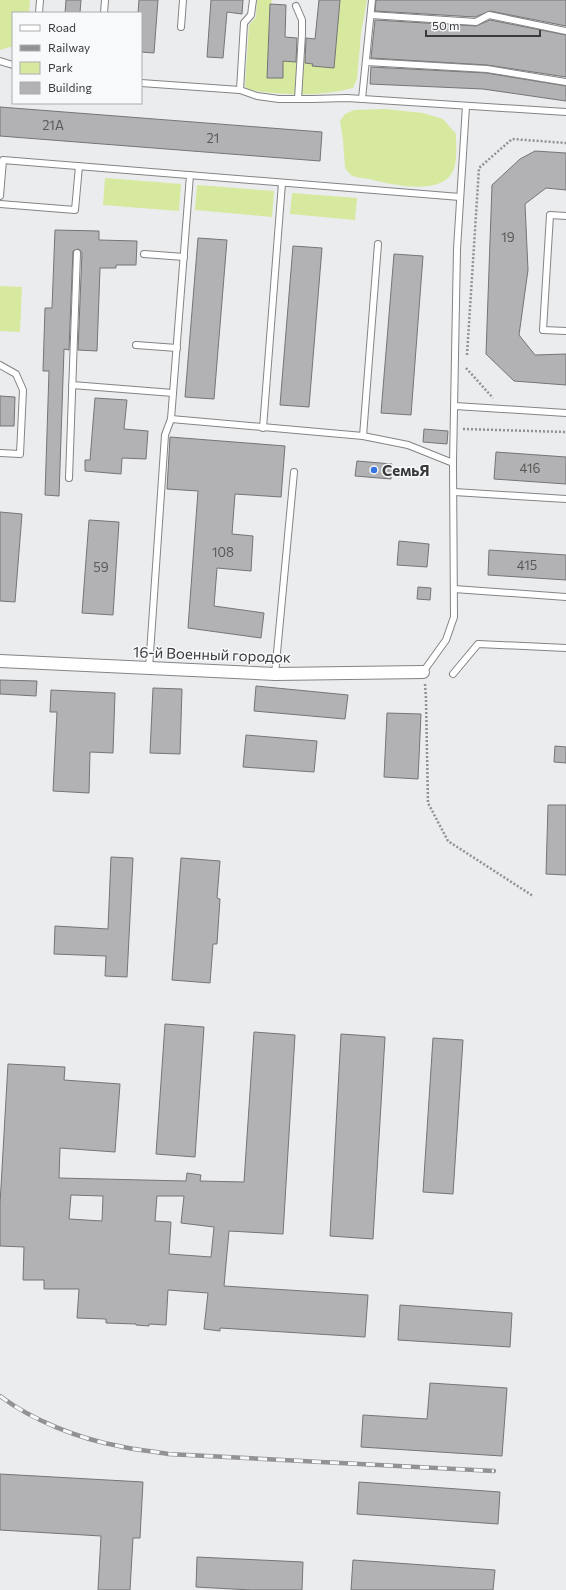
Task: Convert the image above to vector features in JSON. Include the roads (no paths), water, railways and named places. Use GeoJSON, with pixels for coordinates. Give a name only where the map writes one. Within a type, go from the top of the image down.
{"type":"FeatureCollection","features":[{"type":"Feature","properties":{"kind":"street","name":"16-й Военный городок"},"geometry":{"type":"LineString","coordinates":[[0,661],[275,674],[423,672]]}},
{"type":"Feature","properties":{"kind":"lane"},"geometry":{"type":"LineString","coordinates":[[39,12],[40,0]]}},
{"type":"Feature","properties":{"kind":"lane"},"geometry":{"type":"LineString","coordinates":[[104,12],[105,0]]}},
{"type":"Feature","properties":{"kind":"lane"},"geometry":{"type":"LineString","coordinates":[[181,27],[183,0]]}},
{"type":"Feature","properties":{"kind":"lane"},"geometry":{"type":"LineString","coordinates":[[240,90],[244,23],[251,15],[252,0]]}},
{"type":"Feature","properties":{"kind":"lane"},"geometry":{"type":"LineString","coordinates":[[362,99],[372,0]]}},
{"type":"Feature","properties":{"kind":"lane"},"geometry":{"type":"LineString","coordinates":[[296,6],[302,20],[298,99]]}},
{"type":"Feature","properties":{"kind":"lane"},"geometry":{"type":"LineString","coordinates":[[371,15],[476,22],[489,15],[566,31]]}},
{"type":"Feature","properties":{"kind":"lane"},"geometry":{"type":"LineString","coordinates":[[0,61],[12,65]]}},
{"type":"Feature","properties":{"kind":"lane"},"geometry":{"type":"LineString","coordinates":[[366,62],[487,69],[566,82]]}},
{"type":"Feature","properties":{"kind":"lane"},"geometry":{"type":"LineString","coordinates":[[142,84],[240,90],[257,96],[298,99],[362,99],[566,112]]}},
{"type":"Feature","properties":{"kind":"lane"},"geometry":{"type":"LineString","coordinates":[[423,672],[446,640],[454,617],[453,463],[457,249],[466,106]]}},
{"type":"Feature","properties":{"kind":"lane"},"geometry":{"type":"LineString","coordinates":[[0,196],[3,160],[460,197]]}},
{"type":"Feature","properties":{"kind":"lane"},"geometry":{"type":"LineString","coordinates":[[0,204],[75,210],[79,166]]}},
{"type":"Feature","properties":{"kind":"lane"},"geometry":{"type":"LineString","coordinates":[[149,668],[165,435],[171,419],[190,175]]}},
{"type":"Feature","properties":{"kind":"lane"},"geometry":{"type":"LineString","coordinates":[[263,428],[282,182]]}},
{"type":"Feature","properties":{"kind":"lane"},"geometry":{"type":"LineString","coordinates":[[566,216],[550,215],[543,330],[566,331]]}},
{"type":"Feature","properties":{"kind":"lane"},"geometry":{"type":"LineString","coordinates":[[363,436],[378,244]]}},
{"type":"Feature","properties":{"kind":"lane"},"geometry":{"type":"LineString","coordinates":[[69,478],[77,253]]}},
{"type":"Feature","properties":{"kind":"lane"},"geometry":{"type":"LineString","coordinates":[[144,254],[184,257]]}},
{"type":"Feature","properties":{"kind":"lane"},"geometry":{"type":"LineString","coordinates":[[136,345],[177,348]]}},
{"type":"Feature","properties":{"kind":"lane"},"geometry":{"type":"LineString","coordinates":[[0,364],[16,374],[23,390],[20,454],[0,453]]}},
{"type":"Feature","properties":{"kind":"lane"},"geometry":{"type":"LineString","coordinates":[[72,385],[173,393]]}},
{"type":"Feature","properties":{"kind":"lane"},"geometry":{"type":"LineString","coordinates":[[455,406],[566,413]]}},
{"type":"Feature","properties":{"kind":"lane"},"geometry":{"type":"LineString","coordinates":[[171,419],[363,436],[408,445],[453,463]]}},
{"type":"Feature","properties":{"kind":"lane"},"geometry":{"type":"LineString","coordinates":[[275,674],[294,472]]}},
{"type":"Feature","properties":{"kind":"lane"},"geometry":{"type":"LineString","coordinates":[[454,492],[566,499]]}},
{"type":"Feature","properties":{"kind":"lane"},"geometry":{"type":"LineString","coordinates":[[454,589],[566,597]]}},
{"type":"Feature","properties":{"kind":"lane"},"geometry":{"type":"LineString","coordinates":[[452,674],[478,644],[566,648]]}},
{"type":"Feature","properties":{"kind":"railway"},"geometry":{"type":"LineString","coordinates":[[0,1396],[41,1421],[88,1439],[168,1454],[494,1471]]}},
{"type":"Feature","properties":{"kind":"place","name":"СемьЯ"},"geometry":{"type":"Point","coordinates":[374,470]}}]}
